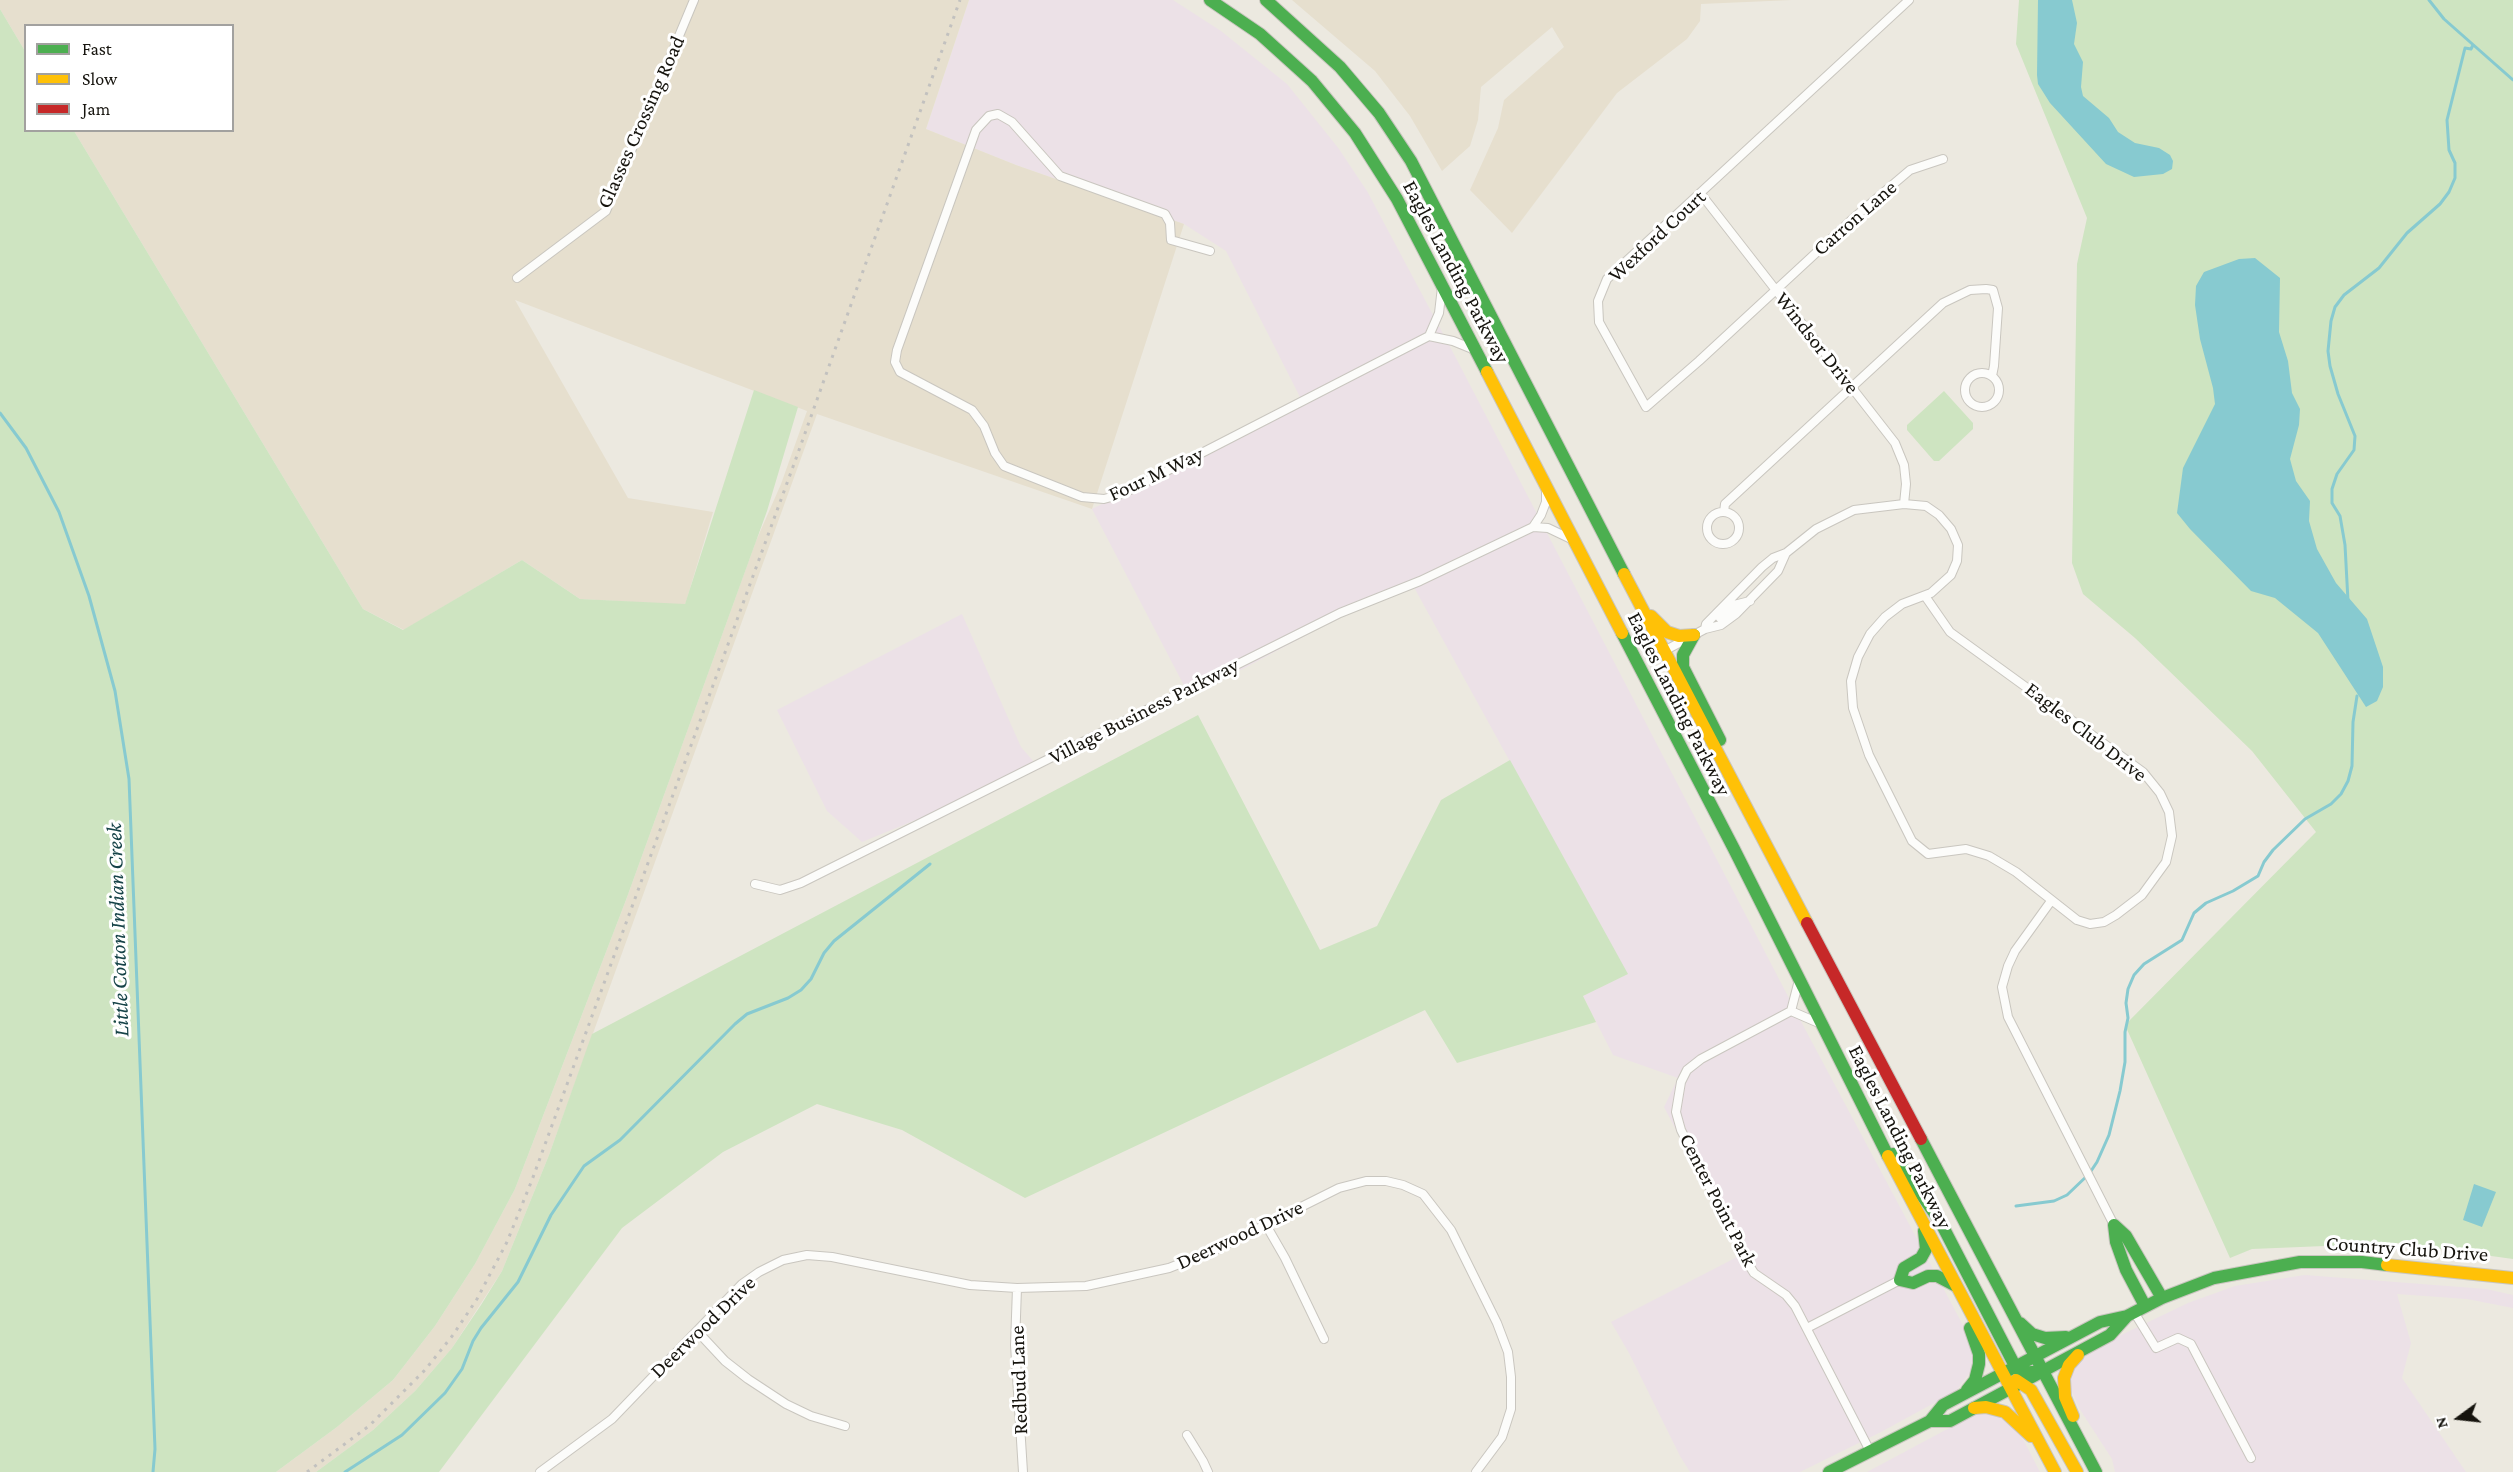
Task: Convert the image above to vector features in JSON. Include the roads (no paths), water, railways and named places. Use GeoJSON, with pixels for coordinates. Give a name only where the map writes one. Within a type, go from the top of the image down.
{"type":"FeatureCollection","features":[{"type":"Feature","properties":{"kind":"main road","name":"Eagles Landing Parkway"},"geometry":{"type":"LineString","coordinates":[[1210,0],[1260,34],[1311,81],[1355,133],[1397,199],[1800,979],[1923,1224],[2055,1472]]}},
{"type":"Feature","properties":{"kind":"main road","name":"Eagles Landing Parkway"},"geometry":{"type":"LineString","coordinates":[[1266,0],[1286,15],[1340,67],[1379,113],[1411,160],[1664,651],[2094,1468]]}},
{"type":"Feature","properties":{"kind":"main road"},"geometry":{"type":"LineString","coordinates":[[1639,602],[1666,632],[1679,636],[1702,631]]}},
{"type":"Feature","properties":{"kind":"main road"},"geometry":{"type":"LineString","coordinates":[[1702,631],[1683,656],[1683,667],[1727,752],[1744,802]]}},
{"type":"Feature","properties":{"kind":"main road"},"geometry":{"type":"LineString","coordinates":[[1877,1135],[1910,1176],[1940,1221],[2015,1366],[2022,1373],[2042,1371]]}},
{"type":"Feature","properties":{"kind":"main road"},"geometry":{"type":"LineString","coordinates":[[1923,1224],[1926,1249],[1921,1258],[1904,1268],[1900,1280],[1913,1283],[1928,1276],[1937,1276],[1956,1286],[1976,1344],[1979,1364],[1975,1380],[1964,1394]]}},
{"type":"Feature","properties":{"kind":"main road"},"geometry":{"type":"LineString","coordinates":[[2114,1225],[2126,1236],[2162,1298]]}},
{"type":"Feature","properties":{"kind":"main road"},"geometry":{"type":"LineString","coordinates":[[2114,1225],[2116,1242],[2126,1270],[2135,1311]]}},
{"type":"Feature","properties":{"kind":"main road","name":"Country Club Drive"},"geometry":{"type":"LineString","coordinates":[[1829,1472],[1930,1421],[1943,1405],[2076,1334],[2100,1322],[2135,1311],[2214,1278],[2300,1262],[2362,1262],[2513,1278]]}},
{"type":"Feature","properties":{"kind":"main road"},"geometry":{"type":"LineString","coordinates":[[2009,1310],[2032,1334],[2045,1338],[2059,1338],[2076,1334]]}},
{"type":"Feature","properties":{"kind":"main road","name":"Country Club Drive"},"geometry":{"type":"LineString","coordinates":[[1930,1421],[1950,1421],[2110,1335],[2135,1311]]}},
{"type":"Feature","properties":{"kind":"main road"},"geometry":{"type":"LineString","coordinates":[[2084,1349],[2065,1371],[2063,1388],[2094,1468]]}},
{"type":"Feature","properties":{"kind":"main road"},"geometry":{"type":"LineString","coordinates":[[2001,1374],[2022,1382],[2031,1390],[2077,1472]]}},
{"type":"Feature","properties":{"kind":"main road"},"geometry":{"type":"LineString","coordinates":[[1972,1408],[1986,1407],[2005,1412],[2039,1444]]}},
{"type":"Feature","properties":{"kind":"street","name":"Glasses Crossing Road"},"geometry":{"type":"LineString","coordinates":[[517,278],[606,211],[694,0]]}},
{"type":"Feature","properties":{"kind":"street","name":"Wexford Court"},"geometry":{"type":"LineString","coordinates":[[1775,290],[1699,362],[1646,407],[1599,322],[1598,301],[1607,279],[1909,0]]}},
{"type":"Feature","properties":{"kind":"street","name":"Four M Way"},"geometry":{"type":"LineString","coordinates":[[1210,251],[1171,240],[1170,223],[1165,214],[1060,176],[1012,122],[998,114],[989,116],[976,130],[897,350],[896,362],[900,372],[972,410],[984,426],[995,453],[1004,466],[1082,497],[1104,500],[1139,486],[1429,336]]}},
{"type":"Feature","properties":{"kind":"street","name":"Carron Lane"},"geometry":{"type":"LineString","coordinates":[[1775,290],[1910,170],[1943,159]]}},
{"type":"Feature","properties":{"kind":"street","name":"Windsor Drive"},"geometry":{"type":"LineString","coordinates":[[1701,194],[1895,443],[1904,465],[1906,484],[1904,504]]}},
{"type":"Feature","properties":{"kind":"street"},"geometry":{"type":"LineString","coordinates":[[1442,287],[1439,313],[1429,336],[1475,350]]}},
{"type":"Feature","properties":{"kind":"street"},"geometry":{"type":"LineString","coordinates":[[1724,512],[1725,504],[1942,303],[1970,290],[1986,288],[1993,290],[1998,308],[1992,376],[1998,385],[1997,396],[1994,401],[1984,407],[1973,405],[1965,391],[1967,381],[1981,373],[1992,376]]}},
{"type":"Feature","properties":{"kind":"street"},"geometry":{"type":"LineString","coordinates":[[1546,487],[1546,502],[1533,527],[1562,532],[1574,540]]}},
{"type":"Feature","properties":{"kind":"street","name":"Eagles Club Drive"},"geometry":{"type":"LineString","coordinates":[[1786,553],[1816,529],[1839,516],[1868,507],[1904,504],[1926,506],[1951,529],[1958,545],[1957,561],[1951,575],[1925,596],[1902,604],[1885,617],[1870,634],[1858,657],[1851,681],[1852,708],[1869,755],[1912,841],[1928,854],[1966,849],[1989,856],[2016,872],[2077,920],[2090,924],[2104,922],[2142,895],[2166,862],[2172,836],[2169,812],[2160,793],[2143,772],[1950,632],[1925,596]]}},
{"type":"Feature","properties":{"kind":"street","name":"Village Business Parkway"},"geometry":{"type":"LineString","coordinates":[[756,884],[780,890],[801,883],[1340,613],[1420,581],[1533,527]]}},
{"type":"Feature","properties":{"kind":"street"},"geometry":{"type":"LineString","coordinates":[[1664,651],[1702,631],[1734,605],[1750,601],[1778,571],[1786,553]]}},
{"type":"Feature","properties":{"kind":"street"},"geometry":{"type":"LineString","coordinates":[[1702,631],[1706,624],[1762,567],[1786,553]]}},
{"type":"Feature","properties":{"kind":"street"},"geometry":{"type":"LineString","coordinates":[[2050,901],[2015,951],[2008,966],[2002,987],[2007,1017],[2114,1225]]}},
{"type":"Feature","properties":{"kind":"street"},"geometry":{"type":"LineString","coordinates":[[1800,979],[1791,1011],[1821,1024]]}},
{"type":"Feature","properties":{"kind":"street","name":"Center Point Park"},"geometry":{"type":"LineString","coordinates":[[1791,1011],[1701,1059],[1687,1070],[1681,1082],[1676,1112],[1681,1130],[1747,1262],[1754,1273],[1786,1295],[1796,1306],[1870,1451]]}},
{"type":"Feature","properties":{"kind":"street","name":"Deerwood Drive"},"geometry":{"type":"LineString","coordinates":[[546,1470],[612,1419],[671,1355],[742,1284],[783,1260],[807,1255],[832,1257],[970,1285],[1017,1288],[1086,1286],[1127,1279],[1169,1268],[1217,1249],[1339,1188],[1366,1181],[1386,1181],[1403,1185],[1423,1194],[1451,1230],[1497,1323],[1508,1352],[1511,1409],[1502,1437],[1476,1472]]}},
{"type":"Feature","properties":{"kind":"street"},"geometry":{"type":"LineString","coordinates":[[1266,1225],[1286,1258],[1324,1339]]}},
{"type":"Feature","properties":{"kind":"street"},"geometry":{"type":"LineString","coordinates":[[1807,1328],[1900,1280]]}},
{"type":"Feature","properties":{"kind":"street","name":"Redbud Lane"},"geometry":{"type":"LineString","coordinates":[[1017,1288],[1015,1355],[1023,1472]]}},
{"type":"Feature","properties":{"kind":"street"},"geometry":{"type":"LineString","coordinates":[[2135,1311],[2156,1348],[2178,1338],[2191,1344],[2251,1458]]}},
{"type":"Feature","properties":{"kind":"street"},"geometry":{"type":"LineString","coordinates":[[697,1331],[725,1361],[786,1404],[811,1416],[845,1426]]}},
{"type":"Feature","properties":{"kind":"street"},"geometry":{"type":"LineString","coordinates":[[1186,1435],[1208,1472]]}},
{"type":"Feature","properties":{"kind":"water"},"geometry":{"type":"Polygon","coordinates":[[[2038,0],[2072,0],[2077,23],[2074,44],[2083,62],[2081,87],[2083,96],[2109,118],[2118,132],[2135,143],[2159,148],[2170,155],[2173,161],[2172,169],[2163,174],[2134,177],[2106,164],[2050,103],[2038,84],[2038,0]]]}},
{"type":"Feature","properties":{"kind":"water"},"geometry":{"type":"Polygon","coordinates":[[[2255,258],[2280,278],[2279,332],[2288,361],[2292,393],[2300,409],[2299,425],[2290,459],[2296,481],[2310,501],[2309,521],[2317,549],[2336,583],[2367,619],[2383,667],[2383,687],[2377,701],[2366,707],[2318,633],[2275,598],[2251,591],[2177,513],[2183,468],[2215,404],[2200,339],[2195,305],[2196,286],[2204,272],[2239,259],[2255,258]]]}},
{"type":"Feature","properties":{"kind":"water"},"geometry":{"type":"Polygon","coordinates":[[[2474,1184],[2496,1192],[2482,1227],[2463,1220],[2474,1184]]]}},
{"type":"Feature","properties":{"kind":"waterway"},"geometry":{"type":"LineString","coordinates":[[2429,0],[2444,19],[2513,80]]}},
{"type":"Feature","properties":{"kind":"waterway"},"geometry":{"type":"LineString","coordinates":[[2348,601],[2345,545],[2340,516],[2332,503],[2332,489],[2337,474],[2354,450],[2355,436],[2338,394],[2330,366],[2328,351],[2331,321],[2335,307],[2344,295],[2379,268],[2407,233],[2440,204],[2449,192],[2455,178],[2455,163],[2449,150],[2447,120],[2465,48],[2471,49],[2473,45]]}},
{"type":"Feature","properties":{"kind":"waterway","name":"Little Cotton Indian Creek"},"geometry":{"type":"LineString","coordinates":[[0,413],[26,448],[59,512],[89,596],[115,691],[129,779],[155,1449],[153,1472]]}},
{"type":"Feature","properties":{"kind":"waterway"},"geometry":{"type":"LineString","coordinates":[[2016,1206],[2054,1201],[2067,1195],[2089,1174],[2109,1135],[2120,1091],[2125,1062],[2125,1032],[2128,1018],[2126,1003],[2128,989],[2134,975],[2144,964],[2182,940],[2194,913],[2206,903],[2258,876],[2273,850],[2305,819],[2331,804],[2341,794],[2352,766],[2353,722],[2357,696]]}},
{"type":"Feature","properties":{"kind":"waterway"},"geometry":{"type":"LineString","coordinates":[[345,1472],[402,1435],[445,1393],[462,1369],[481,1328],[518,1282],[551,1215],[584,1166],[620,1140],[747,1014],[788,998],[801,990],[811,979],[824,953],[834,941],[930,864]]}},
{"type":"Feature","properties":{"kind":"railway"},"geometry":{"type":"LineString","coordinates":[[307,1472],[369,1426],[425,1370],[453,1335],[477,1299],[507,1242],[532,1180],[794,464],[960,0]]}}]}
